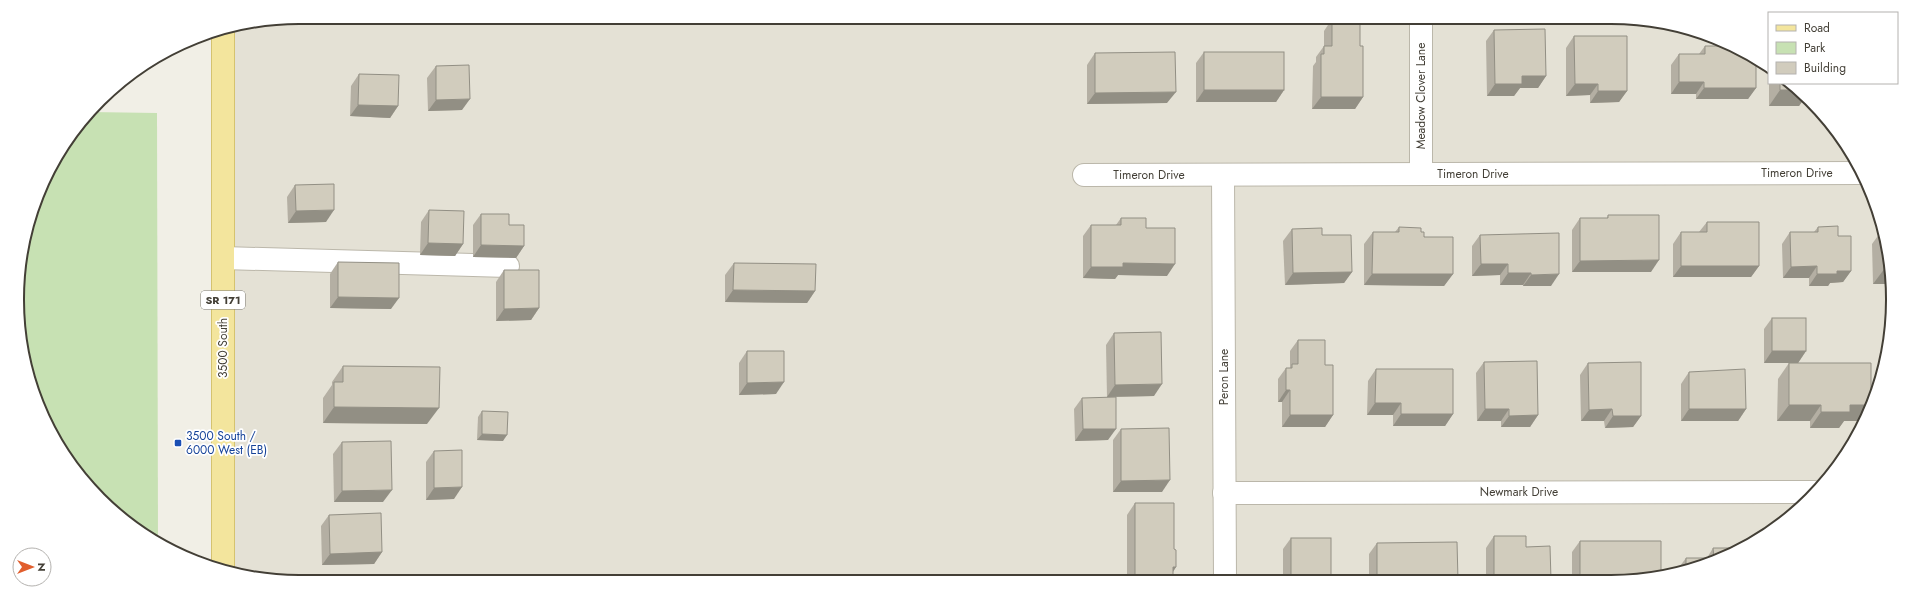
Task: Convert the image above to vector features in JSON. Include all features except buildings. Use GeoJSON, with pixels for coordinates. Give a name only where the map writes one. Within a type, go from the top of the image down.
{"type":"FeatureCollection","features":[{"type":"Feature","properties":{"kind":"main road","name":"3500 South"},"geometry":{"type":"LineString","coordinates":[[223,35],[223,564]]}},
{"type":"Feature","properties":{"kind":"street","name":"Meadow Clover Lane"},"geometry":{"type":"LineString","coordinates":[[1421,24],[1422,174]]}},
{"type":"Feature","properties":{"kind":"street","name":"Timeron Drive"},"geometry":{"type":"LineString","coordinates":[[1084,175],[1855,173]]}},
{"type":"Feature","properties":{"kind":"street","name":"Peron Lane"},"geometry":{"type":"LineString","coordinates":[[1223,174],[1225,575]]}},
{"type":"Feature","properties":{"kind":"street"},"geometry":{"type":"LineString","coordinates":[[223,258],[508,266]]}},
{"type":"Feature","properties":{"kind":"street","name":"Newmark Drive"},"geometry":{"type":"LineString","coordinates":[[1224,493],[1807,492]]}},
{"type":"Feature","properties":{"kind":"shaded area"},"geometry":{"type":"Polygon","coordinates":[[[300,24],[1610,24],[1646,26],[1682,33],[1732,52],[1768,73],[1768,84],[1782,84],[1792,92],[1818,118],[1840,146],[1865,194],[1877,228],[1881,246],[1884,264],[1886,300],[1884,335],[1881,353],[1877,371],[1865,405],[1840,453],[1818,481],[1792,507],[1764,529],[1716,554],[1682,566],[1664,570],[1646,573],[1610,575],[300,575],[264,573],[229,566],[225,34],[246,29],[264,26],[300,24]]]}},
{"type":"Feature","properties":{"kind":"green space"},"geometry":{"type":"Polygon","coordinates":[[[98,112],[157,113],[158,536],[146,529],[118,507],[92,481],[70,453],[52,421],[33,371],[26,335],[24,300],[26,264],[33,228],[52,178],[70,146],[98,112]]]}},
{"type":"Feature","properties":{"kind":"place","name":"3500 South / 6000 West (EB)"},"geometry":{"type":"Point","coordinates":[178,443]}}]}
